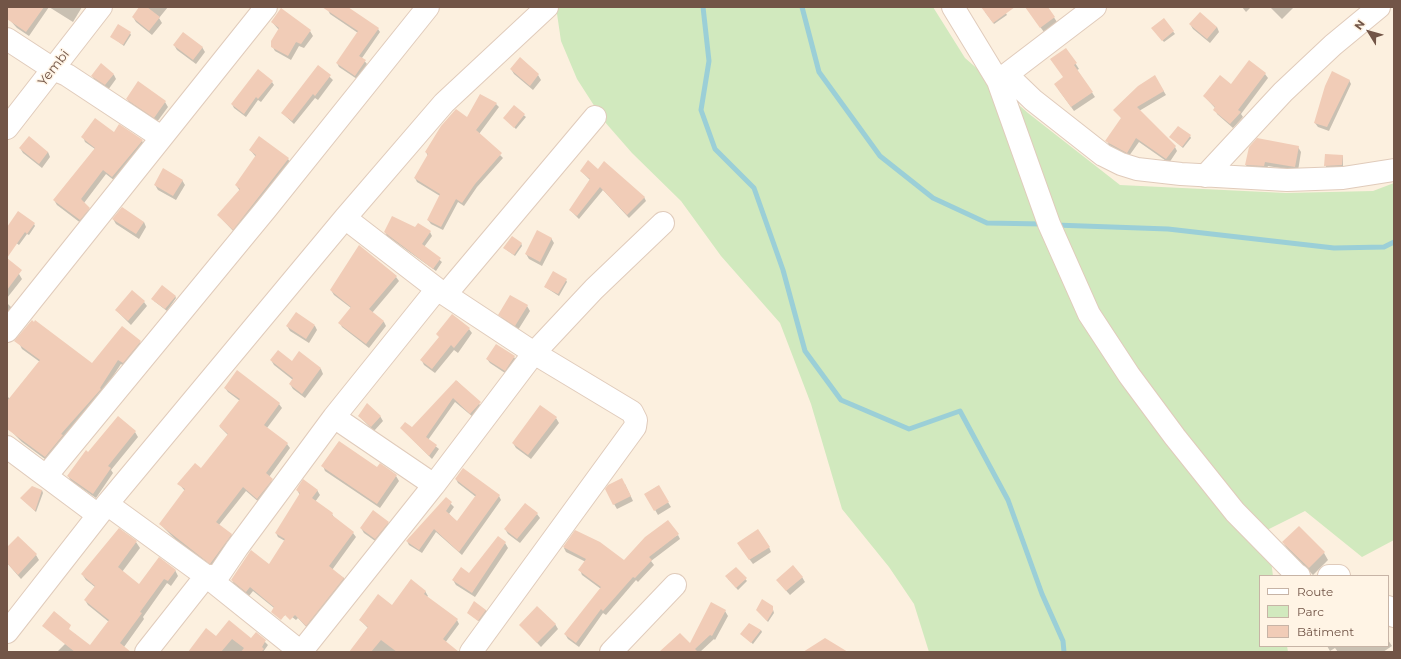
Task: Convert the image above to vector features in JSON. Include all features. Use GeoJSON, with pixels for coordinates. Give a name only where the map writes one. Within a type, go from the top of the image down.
{"type":"FeatureCollection","features":[{"type":"Feature","properties":{"kind":"street","name":"Yembi"},"geometry":{"type":"LineString","coordinates":[[7,128],[101,7]]}},
{"type":"Feature","properties":{"kind":"street"},"geometry":{"type":"LineString","coordinates":[[7,330],[161,137],[210,79],[266,7]]}},
{"type":"Feature","properties":{"kind":"street"},"geometry":{"type":"LineString","coordinates":[[46,476],[266,209],[428,7]]}},
{"type":"Feature","properties":{"kind":"street"},"geometry":{"type":"LineString","coordinates":[[7,632],[103,510],[345,218],[444,102],[547,7]]}},
{"type":"Feature","properties":{"kind":"street"},"geometry":{"type":"LineString","coordinates":[[953,7],[1002,78],[1050,224],[1088,314],[1129,375],[1190,456],[1235,512],[1298,575]]}},
{"type":"Feature","properties":{"kind":"street"},"geometry":{"type":"LineString","coordinates":[[1002,78],[1095,7]]}},
{"type":"Feature","properties":{"kind":"street"},"geometry":{"type":"LineString","coordinates":[[1204,176],[1283,92],[1333,45],[1379,7]]}},
{"type":"Feature","properties":{"kind":"street"},"geometry":{"type":"LineString","coordinates":[[7,39],[53,69],[67,75],[161,137]]}},
{"type":"Feature","properties":{"kind":"street"},"geometry":{"type":"LineString","coordinates":[[1002,78],[1109,158],[1137,169],[1204,176],[1287,180],[1343,178],[1394,170]]}},
{"type":"Feature","properties":{"kind":"street"},"geometry":{"type":"LineString","coordinates":[[206,576],[218,576],[249,530],[334,417],[594,117]]}},
{"type":"Feature","properties":{"kind":"street"},"geometry":{"type":"LineString","coordinates":[[345,218],[442,292],[534,353],[632,412],[636,420],[635,427],[471,652]]}},
{"type":"Feature","properties":{"kind":"street"},"geometry":{"type":"LineString","coordinates":[[8,451],[206,576],[301,652],[434,485],[534,353],[594,289],[664,223]]}},
{"type":"Feature","properties":{"kind":"street"},"geometry":{"type":"LineString","coordinates":[[334,417],[434,485]]}},
{"type":"Feature","properties":{"kind":"street"},"geometry":{"type":"LineString","coordinates":[[146,652],[206,576]]}},
{"type":"Feature","properties":{"kind":"street"},"geometry":{"type":"LineString","coordinates":[[611,652],[675,585]]}},
{"type":"Feature","properties":{"kind":"green space"},"geometry":{"type":"Polygon","coordinates":[[[556,7],[933,7],[965,58],[1028,113],[1120,185],[1286,193],[1373,191],[1394,183],[1394,540],[1362,557],[1305,511],[1267,530],[1273,575],[1259,575],[1259,647],[1287,647],[1288,652],[929,652],[914,604],[889,567],[842,509],[811,404],[780,323],[721,256],[681,201],[632,153],[604,121],[577,79],[561,41],[556,7]]]}},
{"type":"Feature","properties":{"kind":"building"},"geometry":{"type":"Polygon","coordinates":[[[7,7],[44,7],[26,32],[7,19],[7,7]]]}},
{"type":"Feature","properties":{"kind":"building"},"geometry":{"type":"Polygon","coordinates":[[[139,7],[147,7],[160,17],[149,31],[132,17],[139,7]]]}},
{"type":"Feature","properties":{"kind":"building"},"geometry":{"type":"Polygon","coordinates":[[[322,7],[348,7],[379,28],[359,56],[366,60],[355,76],[336,63],[358,31],[322,7]]]}},
{"type":"Feature","properties":{"kind":"building"},"geometry":{"type":"Polygon","coordinates":[[[981,7],[1015,7],[993,23],[981,7]]]}},
{"type":"Feature","properties":{"kind":"building"},"geometry":{"type":"Polygon","coordinates":[[[1025,7],[1048,7],[1055,17],[1040,28],[1025,7]]]}},
{"type":"Feature","properties":{"kind":"building"},"geometry":{"type":"Polygon","coordinates":[[[281,8],[311,30],[301,44],[296,42],[288,56],[271,47],[271,41],[279,28],[271,22],[281,8]]]}},
{"type":"Feature","properties":{"kind":"building"},"geometry":{"type":"Polygon","coordinates":[[[1200,12],[1217,27],[1207,39],[1189,24],[1200,12]]]}},
{"type":"Feature","properties":{"kind":"building"},"geometry":{"type":"Polygon","coordinates":[[[1164,18],[1174,31],[1162,41],[1151,28],[1164,18]]]}},
{"type":"Feature","properties":{"kind":"building"},"geometry":{"type":"Polygon","coordinates":[[[118,24],[131,32],[123,45],[110,37],[118,24]]]}},
{"type":"Feature","properties":{"kind":"building"},"geometry":{"type":"Polygon","coordinates":[[[183,32],[203,47],[193,60],[173,45],[183,32]]]}},
{"type":"Feature","properties":{"kind":"building"},"geometry":{"type":"Polygon","coordinates":[[[1066,48],[1077,63],[1074,65],[1093,92],[1071,107],[1054,84],[1063,77],[1050,59],[1066,48]]]}},
{"type":"Feature","properties":{"kind":"building"},"geometry":{"type":"Polygon","coordinates":[[[520,57],[539,74],[530,86],[510,69],[520,57]]]}},
{"type":"Feature","properties":{"kind":"building"},"geometry":{"type":"Polygon","coordinates":[[[1249,60],[1266,73],[1238,110],[1241,112],[1230,124],[1213,110],[1215,107],[1203,96],[1220,75],[1231,84],[1249,60]]]}},
{"type":"Feature","properties":{"kind":"building"},"geometry":{"type":"Polygon","coordinates":[[[101,63],[114,74],[105,85],[91,76],[101,63]]]}},
{"type":"Feature","properties":{"kind":"building"},"geometry":{"type":"Polygon","coordinates":[[[318,65],[331,75],[315,96],[313,94],[292,121],[281,113],[318,65]]]}},
{"type":"Feature","properties":{"kind":"building"},"geometry":{"type":"Polygon","coordinates":[[[258,69],[273,81],[258,99],[256,97],[244,114],[231,104],[258,69]]]}},
{"type":"Feature","properties":{"kind":"building"},"geometry":{"type":"Polygon","coordinates":[[[1332,71],[1350,80],[1327,127],[1314,123],[1325,86],[1332,71]]]}},
{"type":"Feature","properties":{"kind":"building"},"geometry":{"type":"Polygon","coordinates":[[[1155,75],[1164,91],[1137,107],[1176,146],[1166,159],[1136,138],[1127,153],[1105,141],[1121,118],[1113,110],[1138,86],[1155,75]]]}},
{"type":"Feature","properties":{"kind":"building"},"geometry":{"type":"Polygon","coordinates":[[[138,81],[166,101],[154,118],[126,99],[138,81]]]}},
{"type":"Feature","properties":{"kind":"building"},"geometry":{"type":"Polygon","coordinates":[[[480,94],[497,103],[476,130],[502,153],[475,184],[462,203],[456,199],[441,227],[427,220],[440,194],[414,178],[428,154],[425,152],[441,126],[456,109],[467,117],[480,94]]]}},
{"type":"Feature","properties":{"kind":"building"},"geometry":{"type":"Polygon","coordinates":[[[514,105],[525,114],[514,128],[503,118],[514,105]]]}},
{"type":"Feature","properties":{"kind":"building"},"geometry":{"type":"Polygon","coordinates":[[[95,118],[114,132],[119,124],[143,140],[112,177],[103,170],[81,199],[90,208],[80,220],[53,200],[95,148],[81,137],[95,118]]]}},
{"type":"Feature","properties":{"kind":"building"},"geometry":{"type":"Polygon","coordinates":[[[1178,126],[1191,135],[1182,147],[1169,137],[1178,126]]]}},
{"type":"Feature","properties":{"kind":"building"},"geometry":{"type":"Polygon","coordinates":[[[29,136],[48,152],[39,164],[19,148],[29,136]]]}},
{"type":"Feature","properties":{"kind":"building"},"geometry":{"type":"Polygon","coordinates":[[[259,136],[289,158],[233,230],[217,215],[240,189],[235,185],[256,155],[249,150],[259,136]]]}},
{"type":"Feature","properties":{"kind":"building"},"geometry":{"type":"Polygon","coordinates":[[[1257,138],[1299,146],[1295,167],[1265,162],[1264,166],[1245,165],[1249,147],[1257,138]]]}},
{"type":"Feature","properties":{"kind":"building"},"geometry":{"type":"Polygon","coordinates":[[[1325,154],[1343,155],[1342,165],[1324,166],[1325,154]]]}},
{"type":"Feature","properties":{"kind":"building"},"geometry":{"type":"Polygon","coordinates":[[[588,160],[598,169],[604,161],[645,197],[627,215],[600,187],[577,216],[569,210],[590,179],[580,171],[588,160]]]}},
{"type":"Feature","properties":{"kind":"building"},"geometry":{"type":"Polygon","coordinates":[[[163,168],[183,180],[173,196],[154,185],[163,168]]]}},
{"type":"Feature","properties":{"kind":"building"},"geometry":{"type":"Polygon","coordinates":[[[122,207],[144,222],[136,234],[112,219],[122,207]]]}},
{"type":"Feature","properties":{"kind":"building"},"geometry":{"type":"Polygon","coordinates":[[[18,211],[35,223],[27,234],[25,232],[7,258],[7,227],[18,211]]]}},
{"type":"Feature","properties":{"kind":"building"},"geometry":{"type":"Polygon","coordinates":[[[392,216],[415,227],[418,223],[431,231],[422,244],[441,258],[433,269],[384,232],[392,216]]]}},
{"type":"Feature","properties":{"kind":"building"},"geometry":{"type":"Polygon","coordinates":[[[537,230],[552,238],[540,262],[525,254],[537,230]]]}},
{"type":"Feature","properties":{"kind":"building"},"geometry":{"type":"Polygon","coordinates":[[[512,236],[522,243],[514,255],[503,248],[512,236]]]}},
{"type":"Feature","properties":{"kind":"building"},"geometry":{"type":"Polygon","coordinates":[[[359,245],[397,276],[369,309],[384,321],[366,344],[338,323],[351,307],[330,290],[359,245]]]}},
{"type":"Feature","properties":{"kind":"building"},"geometry":{"type":"Polygon","coordinates":[[[7,258],[22,270],[7,290],[7,258]]]}},
{"type":"Feature","properties":{"kind":"building"},"geometry":{"type":"Polygon","coordinates":[[[553,271],[567,279],[558,294],[544,287],[553,271]]]}},
{"type":"Feature","properties":{"kind":"building"},"geometry":{"type":"Polygon","coordinates":[[[162,285],[176,296],[165,309],[151,299],[162,285]]]}},
{"type":"Feature","properties":{"kind":"building"},"geometry":{"type":"Polygon","coordinates":[[[132,290],[145,301],[128,321],[115,310],[132,290]]]}},
{"type":"Feature","properties":{"kind":"building"},"geometry":{"type":"Polygon","coordinates":[[[510,295],[528,305],[515,326],[498,315],[510,295]]]}},
{"type":"Feature","properties":{"kind":"building"},"geometry":{"type":"Polygon","coordinates":[[[296,312],[315,325],[306,339],[286,326],[296,312]]]}},
{"type":"Feature","properties":{"kind":"building"},"geometry":{"type":"Polygon","coordinates":[[[452,314],[470,328],[454,348],[451,345],[432,369],[420,360],[439,337],[436,334],[452,314]]]}},
{"type":"Feature","properties":{"kind":"building"},"geometry":{"type":"Polygon","coordinates":[[[32,320],[34,322],[35,320],[92,363],[122,326],[141,341],[123,363],[118,360],[100,388],[101,389],[61,434],[63,435],[45,457],[7,429],[7,401],[40,360],[14,341],[32,320]]]}},
{"type":"Feature","properties":{"kind":"building"},"geometry":{"type":"Polygon","coordinates":[[[496,344],[515,356],[505,371],[486,359],[496,344]]]}},
{"type":"Feature","properties":{"kind":"building"},"geometry":{"type":"Polygon","coordinates":[[[278,350],[292,361],[299,351],[321,368],[302,394],[289,384],[293,378],[270,360],[278,350]]]}},
{"type":"Feature","properties":{"kind":"building"},"geometry":{"type":"Polygon","coordinates":[[[237,370],[280,403],[264,425],[288,443],[266,473],[273,479],[257,499],[243,487],[216,522],[232,534],[210,564],[159,524],[185,489],[177,484],[195,463],[201,468],[228,434],[219,426],[240,399],[224,388],[237,370]]]}},
{"type":"Feature","properties":{"kind":"building"},"geometry":{"type":"Polygon","coordinates":[[[456,380],[481,402],[470,414],[453,398],[426,437],[437,445],[429,456],[400,428],[405,422],[412,427],[456,380]]]}},
{"type":"Feature","properties":{"kind":"building"},"geometry":{"type":"Polygon","coordinates":[[[367,403],[381,416],[371,427],[358,416],[367,403]]]}},
{"type":"Feature","properties":{"kind":"building"},"geometry":{"type":"Polygon","coordinates":[[[540,405],[557,417],[528,455],[512,443],[540,405]]]}},
{"type":"Feature","properties":{"kind":"building"},"geometry":{"type":"Polygon","coordinates":[[[118,416],[136,431],[108,466],[111,468],[93,494],[67,476],[86,450],[88,452],[118,416]]]}},
{"type":"Feature","properties":{"kind":"building"},"geometry":{"type":"Polygon","coordinates":[[[339,441],[377,467],[380,463],[397,475],[377,504],[321,466],[339,441]]]}},
{"type":"Feature","properties":{"kind":"building"},"geometry":{"type":"Polygon","coordinates":[[[463,468],[500,495],[459,552],[434,529],[419,550],[406,541],[446,497],[452,502],[446,511],[457,521],[476,495],[455,479],[463,468]]]}},
{"type":"Feature","properties":{"kind":"building"},"geometry":{"type":"Polygon","coordinates":[[[622,478],[631,496],[613,505],[605,489],[608,485],[622,478]]]}},
{"type":"Feature","properties":{"kind":"building"},"geometry":{"type":"Polygon","coordinates":[[[303,479],[318,490],[312,498],[333,513],[332,515],[354,532],[329,566],[344,578],[306,626],[295,615],[290,620],[285,615],[281,620],[271,612],[274,607],[250,587],[246,592],[231,580],[251,550],[269,564],[285,539],[275,533],[300,493],[296,490],[303,479]]]}},
{"type":"Feature","properties":{"kind":"building"},"geometry":{"type":"Polygon","coordinates":[[[659,485],[669,502],[654,511],[644,494],[659,485]]]}},
{"type":"Feature","properties":{"kind":"building"},"geometry":{"type":"Polygon","coordinates":[[[32,486],[42,490],[35,511],[20,498],[32,486]]]}},
{"type":"Feature","properties":{"kind":"building"},"geometry":{"type":"Polygon","coordinates":[[[525,503],[538,513],[517,539],[504,529],[525,503]]]}},
{"type":"Feature","properties":{"kind":"building"},"geometry":{"type":"Polygon","coordinates":[[[373,510],[389,522],[375,539],[360,528],[373,510]]]}},
{"type":"Feature","properties":{"kind":"building"},"geometry":{"type":"Polygon","coordinates":[[[668,520],[679,534],[649,557],[652,560],[635,578],[633,577],[603,611],[601,609],[576,643],[564,634],[601,587],[578,570],[586,559],[563,547],[575,530],[600,542],[624,560],[645,537],[668,520]]]}},
{"type":"Feature","properties":{"kind":"building"},"geometry":{"type":"Polygon","coordinates":[[[1299,526],[1325,552],[1309,568],[1282,542],[1299,526]]]}},
{"type":"Feature","properties":{"kind":"building"},"geometry":{"type":"Polygon","coordinates":[[[119,528],[137,541],[118,567],[139,584],[159,557],[176,570],[168,581],[164,579],[120,643],[131,652],[75,652],[42,626],[54,611],[71,625],[69,629],[90,645],[109,620],[84,600],[95,586],[81,574],[119,528]]]}},
{"type":"Feature","properties":{"kind":"building"},"geometry":{"type":"Polygon","coordinates":[[[758,529],[770,547],[749,560],[737,543],[758,529]]]}},
{"type":"Feature","properties":{"kind":"building"},"geometry":{"type":"Polygon","coordinates":[[[18,536],[37,554],[18,575],[7,563],[7,547],[18,536]]]}},
{"type":"Feature","properties":{"kind":"building"},"geometry":{"type":"Polygon","coordinates":[[[498,536],[506,542],[472,593],[452,580],[461,567],[469,573],[498,536]]]}},
{"type":"Feature","properties":{"kind":"building"},"geometry":{"type":"Polygon","coordinates":[[[793,565],[803,577],[786,591],[776,580],[793,565]]]}},
{"type":"Feature","properties":{"kind":"building"},"geometry":{"type":"Polygon","coordinates":[[[736,567],[747,578],[736,588],[725,576],[736,567]]]}},
{"type":"Feature","properties":{"kind":"building"},"geometry":{"type":"Polygon","coordinates":[[[411,579],[426,591],[424,594],[458,619],[443,639],[459,652],[397,652],[381,640],[371,652],[349,652],[368,627],[359,620],[378,594],[392,605],[411,579]]]}},
{"type":"Feature","properties":{"kind":"building"},"geometry":{"type":"Polygon","coordinates":[[[762,599],[773,606],[773,611],[767,621],[756,610],[762,599]]]}},
{"type":"Feature","properties":{"kind":"building"},"geometry":{"type":"Polygon","coordinates":[[[474,601],[486,610],[478,621],[467,613],[474,601]]]}},
{"type":"Feature","properties":{"kind":"building"},"geometry":{"type":"Polygon","coordinates":[[[711,602],[726,610],[712,636],[710,635],[695,649],[698,652],[659,652],[680,633],[690,643],[711,602]]]}},
{"type":"Feature","properties":{"kind":"building"},"geometry":{"type":"Polygon","coordinates":[[[537,606],[556,624],[537,643],[519,625],[537,606]]]}},
{"type":"Feature","properties":{"kind":"building"},"geometry":{"type":"Polygon","coordinates":[[[229,620],[251,638],[256,632],[266,640],[262,647],[264,649],[261,652],[241,652],[244,648],[232,639],[221,652],[188,652],[206,628],[216,636],[229,620]]]}},
{"type":"Feature","properties":{"kind":"building"},"geometry":{"type":"Polygon","coordinates":[[[749,623],[761,630],[751,643],[740,634],[749,623]]]}},
{"type":"Feature","properties":{"kind":"building"},"geometry":{"type":"Polygon","coordinates":[[[825,638],[848,652],[803,652],[825,638]]]}},
{"type":"Feature","properties":{"kind":"waterway"},"geometry":{"type":"LineString","coordinates":[[703,7],[709,61],[701,110],[715,149],[754,188],[783,270],[805,351],[841,400],[909,429],[960,411],[1008,500],[1042,594],[1063,641],[1064,652]]}},
{"type":"Feature","properties":{"kind":"waterway"},"geometry":{"type":"LineString","coordinates":[[802,7],[819,72],[880,156],[933,198],[987,223],[1043,224]]}},
{"type":"Feature","properties":{"kind":"waterway"},"geometry":{"type":"LineString","coordinates":[[1055,225],[1168,229],[1334,248],[1384,247],[1394,242]]}}]}
